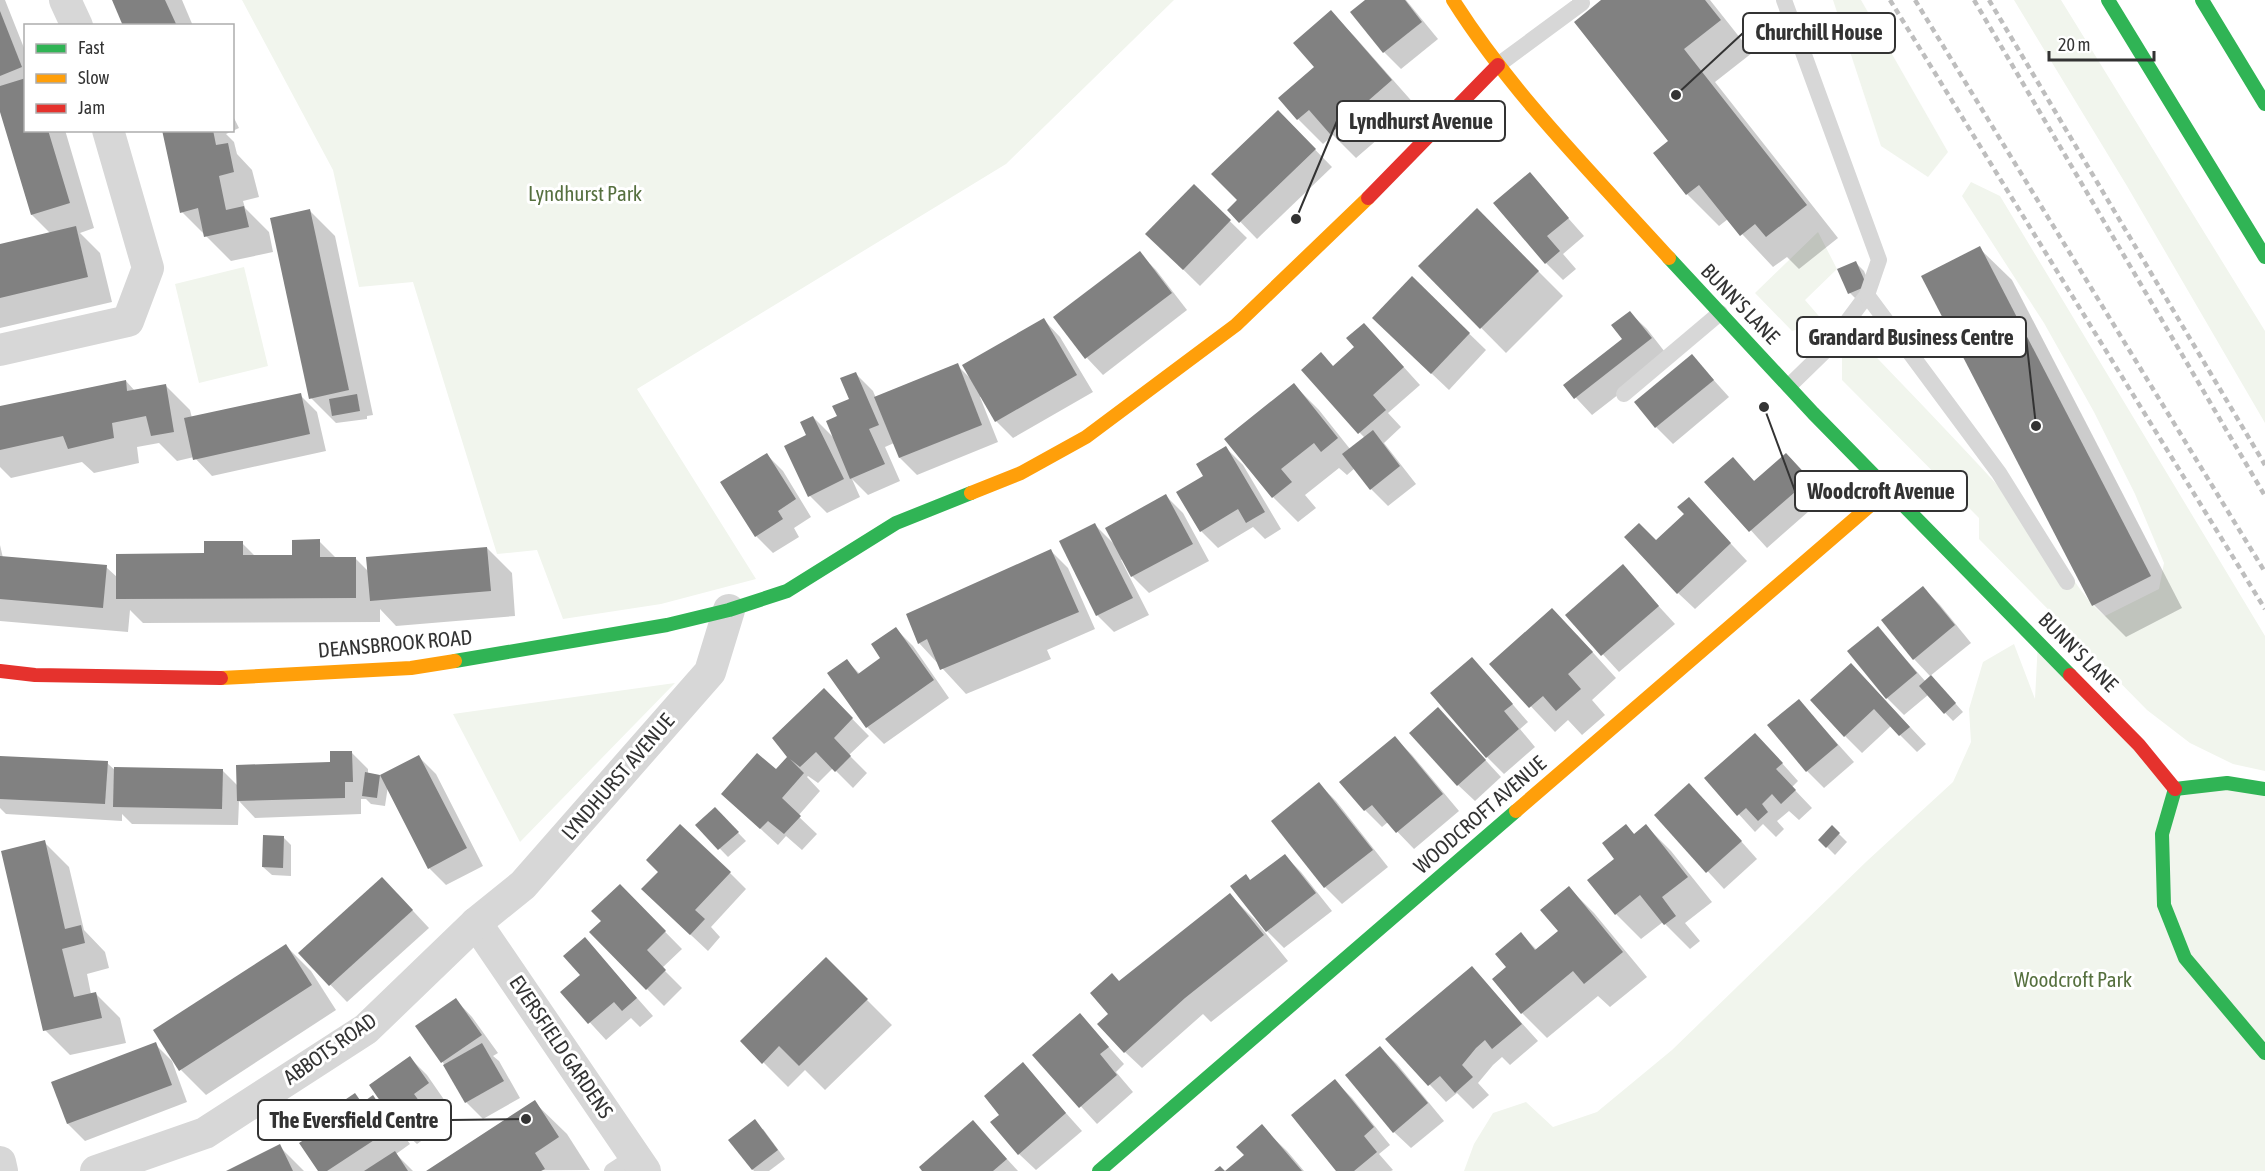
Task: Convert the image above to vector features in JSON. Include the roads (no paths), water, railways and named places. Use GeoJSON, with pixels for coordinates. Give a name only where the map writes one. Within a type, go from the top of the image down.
{"type":"FeatureCollection","features":[{"type":"Feature","properties":{"kind":"main road","name":"BUNN'S LANE"},"geometry":{"type":"LineString","coordinates":[[1453,0],[1498,65],[1661,250],[1888,490],[2139,744],[2175,789]]}},
{"type":"Feature","properties":{"kind":"main road"},"geometry":{"type":"LineString","coordinates":[[2108,0],[2265,257]]}},
{"type":"Feature","properties":{"kind":"main road"},"geometry":{"type":"LineString","coordinates":[[2202,0],[2265,104]]}},
{"type":"Feature","properties":{"kind":"main road","name":"DEANSBROOK ROAD"},"geometry":{"type":"LineString","coordinates":[[0,671],[35,675],[221,678],[411,668],[667,625],[729,610],[787,591],[896,524],[1021,473],[1086,437],[1236,325],[1384,182],[1498,65]]}},
{"type":"Feature","properties":{"kind":"main road","name":"WOODCROFT AVENUE"},"geometry":{"type":"LineString","coordinates":[[1099,1171],[1888,490]]}},
{"type":"Feature","properties":{"kind":"main road"},"geometry":{"type":"LineString","coordinates":[[2265,789],[2227,783],[2175,789],[2162,834],[2164,905],[2185,958],[2265,1053]]}},
{"type":"Feature","properties":{"kind":"street"},"geometry":{"type":"LineString","coordinates":[[65,0],[76,24]]}},
{"type":"Feature","properties":{"kind":"street"},"geometry":{"type":"LineString","coordinates":[[0,350],[128,321],[148,268],[109,132]]}},
{"type":"Feature","properties":{"kind":"street","name":"LYNDHURST AVENUE"},"geometry":{"type":"LineString","coordinates":[[476,923],[523,885],[710,672],[729,610]]}},
{"type":"Feature","properties":{"kind":"street","name":"EVERSFIELD GARDENS"},"geometry":{"type":"LineString","coordinates":[[476,923],[631,1166]]}},
{"type":"Feature","properties":{"kind":"street","name":"ABBOTS ROAD"},"geometry":{"type":"LineString","coordinates":[[96,1171],[205,1133],[356,1036],[476,923]]}},
{"type":"Feature","properties":{"kind":"street"},"geometry":{"type":"LineString","coordinates":[[0,1162],[2,1171]]}},
{"type":"Feature","properties":{"kind":"lane"},"geometry":{"type":"LineString","coordinates":[[1498,65],[1582,3],[1580,0]]}},
{"type":"Feature","properties":{"kind":"lane"},"geometry":{"type":"LineString","coordinates":[[1784,0],[1879,260],[1867,296],[1826,350],[1789,386]]}},
{"type":"Feature","properties":{"kind":"lane"},"geometry":{"type":"LineString","coordinates":[[1867,296],[1999,473],[2067,582]]}},
{"type":"Feature","properties":{"kind":"lane"},"geometry":{"type":"LineString","coordinates":[[1624,393],[1720,313]]}},
{"type":"Feature","properties":{"kind":"railway"},"geometry":{"type":"LineString","coordinates":[[1890,0],[2265,609]]}},
{"type":"Feature","properties":{"kind":"railway"},"geometry":{"type":"LineString","coordinates":[[1915,0],[2265,572]]}},
{"type":"Feature","properties":{"kind":"railway"},"geometry":{"type":"LineString","coordinates":[[1974,0],[2265,496]]}},
{"type":"Feature","properties":{"kind":"railway"},"geometry":{"type":"LineString","coordinates":[[1989,0],[2265,465]]}},
{"type":"Feature","properties":{"kind":"place","name":"Churchill House"},"geometry":{"type":"Point","coordinates":[1676,95]}},
{"type":"Feature","properties":{"kind":"place","name":"Lyndhurst Avenue"},"geometry":{"type":"Point","coordinates":[1296,219]}},
{"type":"Feature","properties":{"kind":"place","name":"Woodcroft Avenue"},"geometry":{"type":"Point","coordinates":[1764,407]}},
{"type":"Feature","properties":{"kind":"place","name":"Grandard Business Centre"},"geometry":{"type":"Point","coordinates":[2036,426]}},
{"type":"Feature","properties":{"kind":"place","name":"The Eversfield Centre"},"geometry":{"type":"Point","coordinates":[526,1119]}},
{"type":"Feature","properties":{"kind":"park label","name":"Lyndhurst Park"},"geometry":{"type":"Point","coordinates":[585,194]}},
{"type":"Feature","properties":{"kind":"park label","name":"Woodcroft Park"},"geometry":{"type":"Point","coordinates":[2073,980]}}]}
